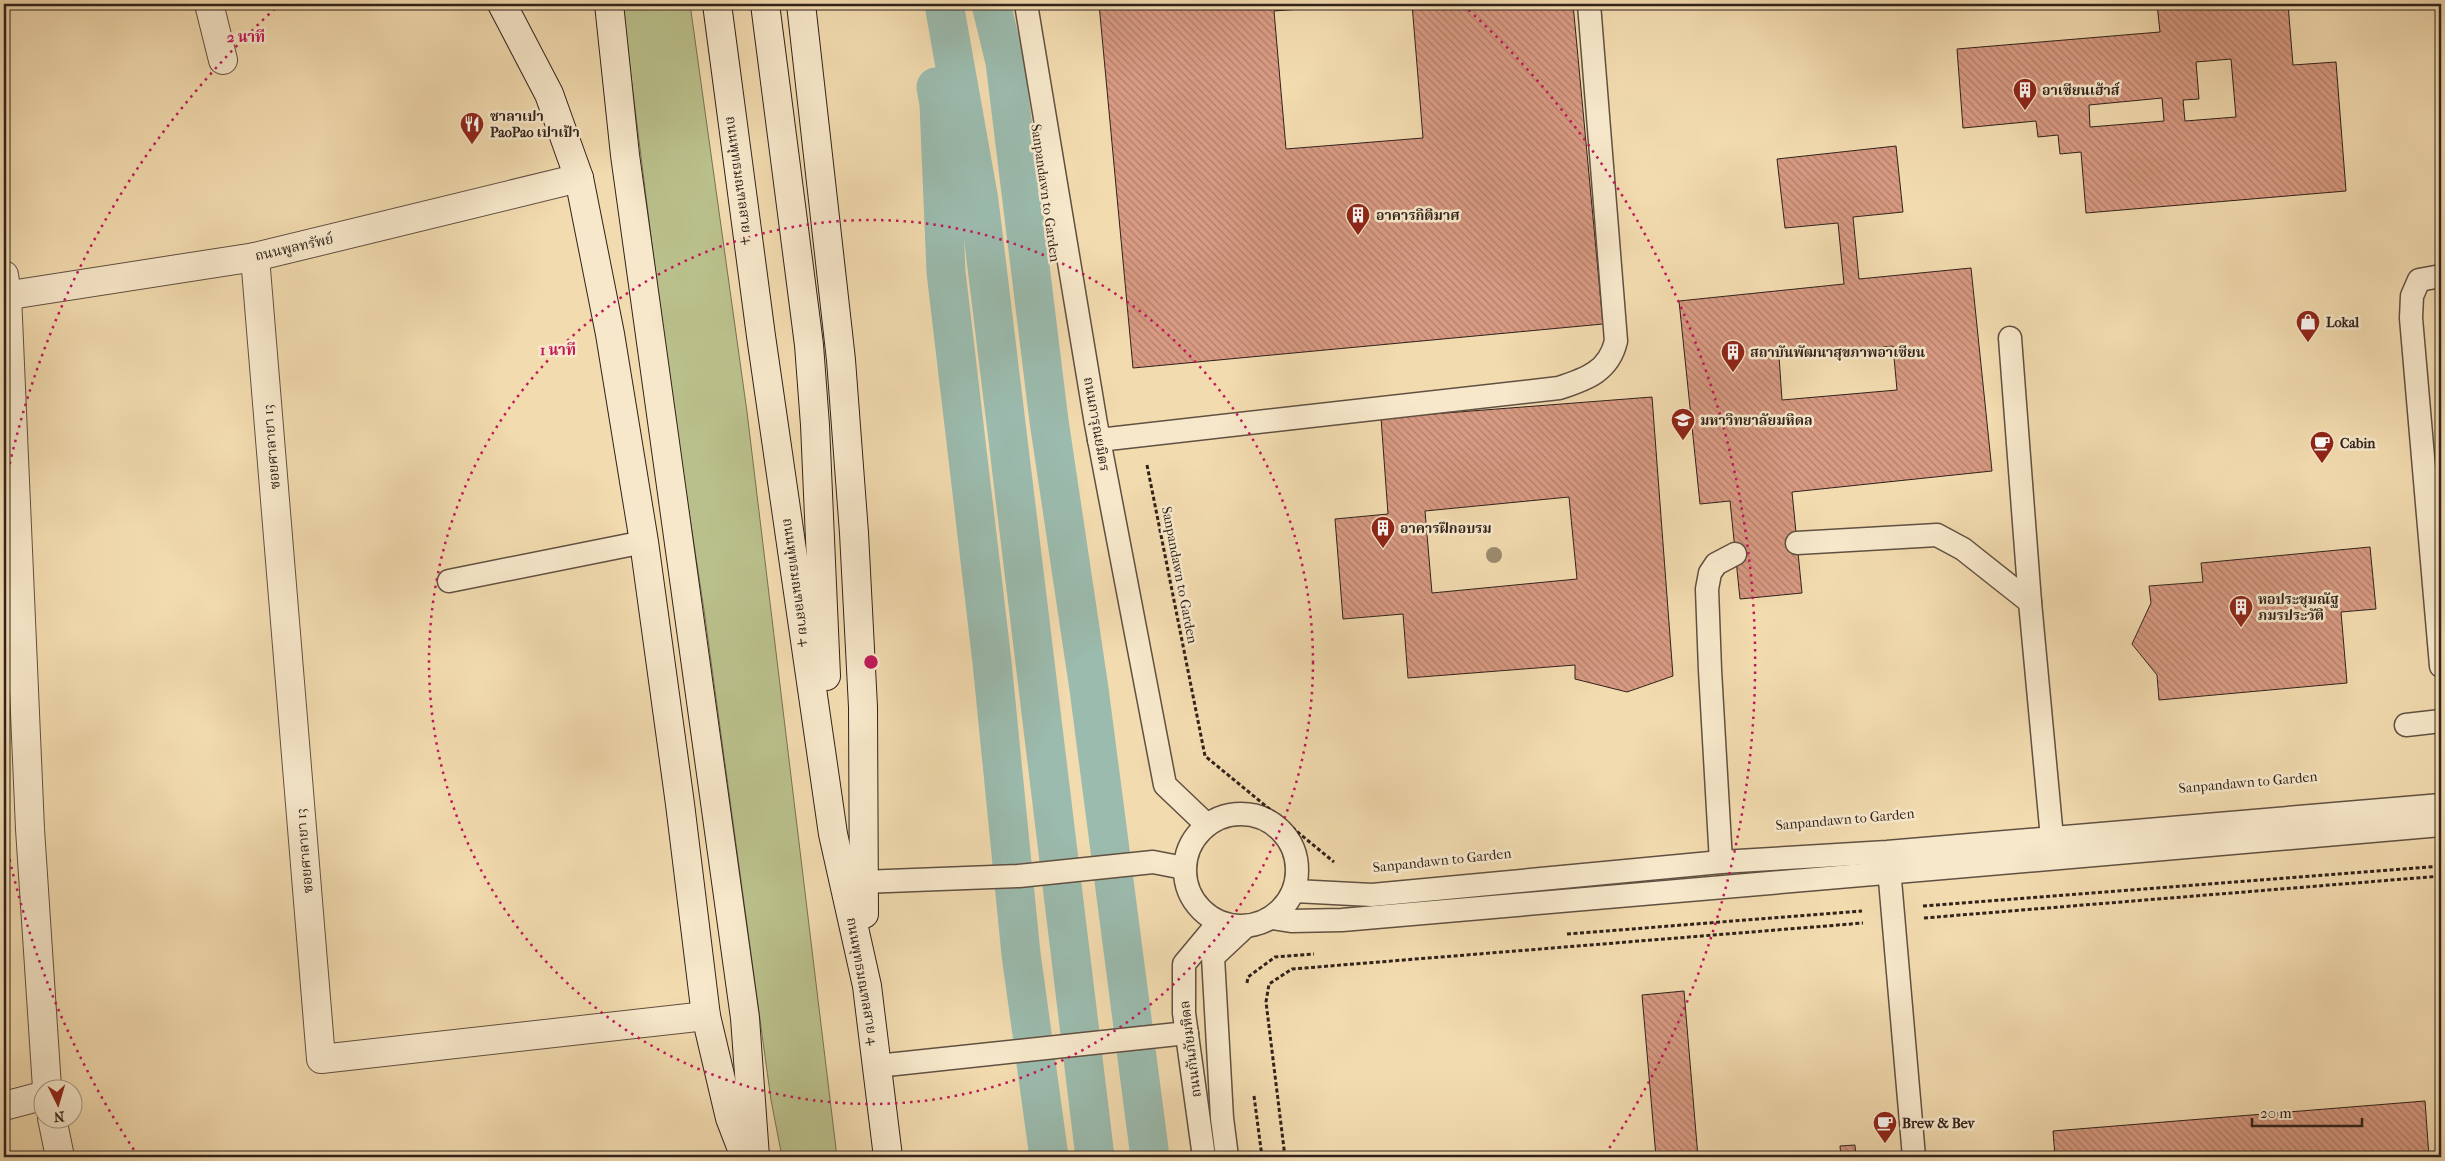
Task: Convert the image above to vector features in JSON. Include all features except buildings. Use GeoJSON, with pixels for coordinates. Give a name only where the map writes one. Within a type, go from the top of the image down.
{"type":"FeatureCollection","features":[{"type":"Feature","properties":{"kind":"main road"},"geometry":{"type":"LineString","coordinates":[[209,4],[223,60]]}},
{"type":"Feature","properties":{"kind":"main road"},"geometry":{"type":"LineString","coordinates":[[608,4],[626,164],[745,1018],[756,1157]]}},
{"type":"Feature","properties":{"kind":"main road","name":"ถนนพุทธมณฑลสาย 4"},"geometry":{"type":"LineString","coordinates":[[717,4],[761,336],[834,834],[866,986],[888,1157]]}},
{"type":"Feature","properties":{"kind":"main road"},"geometry":{"type":"LineString","coordinates":[[765,4],[809,345],[815,425],[834,834]]}},
{"type":"Feature","properties":{"kind":"main road"},"geometry":{"type":"LineString","coordinates":[[801,4],[841,360],[854,533],[863,708],[862,882],[866,986]]}},
{"type":"Feature","properties":{"kind":"main road"},"geometry":{"type":"LineString","coordinates":[[506,8],[549,94],[579,178],[610,334],[644,542],[680,804],[706,1016],[730,1118],[745,1157]]}},
{"type":"Feature","properties":{"kind":"main road","name":"ถนนพูลทรัพย์"},"geometry":{"type":"LineString","coordinates":[[5,289],[255,257],[579,178]]}},
{"type":"Feature","properties":{"kind":"main road","name":"ซอยศาลายา 13"},"geometry":{"type":"LineString","coordinates":[[255,257],[321,1059],[706,1016]]}},
{"type":"Feature","properties":{"kind":"main road"},"geometry":{"type":"LineString","coordinates":[[5,289],[30,830],[46,1078]]}},
{"type":"Feature","properties":{"kind":"main road"},"geometry":{"type":"LineString","coordinates":[[4,1106],[32,1099]]}},
{"type":"Feature","properties":{"kind":"main road"},"geometry":{"type":"LineString","coordinates":[[54,1128],[60,1157]]}},
{"type":"Feature","properties":{"kind":"lane","name":"ถนนการุณยมิตร"},"geometry":{"type":"LineString","coordinates":[[1026,4],[1099,440],[1165,785],[1207,825]]}},
{"type":"Feature","properties":{"kind":"lane"},"geometry":{"type":"LineString","coordinates":[[1099,440],[1560,388],[1583,380],[1602,368],[1612,356],[1616,341],[1589,4]]}},
{"type":"Feature","properties":{"kind":"lane"},"geometry":{"type":"LineString","coordinates":[[2441,276],[2419,280],[2412,296],[2411,318],[2441,666]]}},
{"type":"Feature","properties":{"kind":"lane"},"geometry":{"type":"LineString","coordinates":[[2010,338],[2030,602],[2052,838]]}},
{"type":"Feature","properties":{"kind":"lane"},"geometry":{"type":"LineString","coordinates":[[1797,543],[1938,535],[1963,549],[2030,602]]}},
{"type":"Feature","properties":{"kind":"lane"},"geometry":{"type":"LineString","coordinates":[[449,581],[644,542]]}},
{"type":"Feature","properties":{"kind":"lane"},"geometry":{"type":"LineString","coordinates":[[1721,862],[1707,589],[1710,573],[1716,564],[1735,554]]}},
{"type":"Feature","properties":{"kind":"lane"},"geometry":{"type":"LineString","coordinates":[[2406,725],[2441,721]]}},
{"type":"Feature","properties":{"kind":"lane"},"geometry":{"type":"LineString","coordinates":[[1295,890],[1372,895],[1721,862],[1888,862],[2052,838],[2441,805]]}},
{"type":"Feature","properties":{"kind":"lane"},"geometry":{"type":"LineString","coordinates":[[1241,814],[1259,816],[1276,825],[1288,838],[1296,855],[1298,873],[1295,890],[1286,906],[1272,918],[1256,925],[1238,927],[1219,922],[1202,912],[1190,896],[1184,868],[1193,839],[1207,825],[1223,816],[1241,814]]}},
{"type":"Feature","properties":{"kind":"lane"},"geometry":{"type":"LineString","coordinates":[[1272,918],[1291,921],[1342,920],[1888,862],[2441,825]]}},
{"type":"Feature","properties":{"kind":"lane"},"geometry":{"type":"LineString","coordinates":[[862,882],[1019,876],[1153,862],[1184,868]]}},
{"type":"Feature","properties":{"kind":"lane"},"geometry":{"type":"LineString","coordinates":[[1888,862],[1914,1157]]}},
{"type":"Feature","properties":{"kind":"lane","name":"ถนนกันภัยมหิดล"},"geometry":{"type":"LineString","coordinates":[[1204,1157],[1184,1013],[1184,964],[1219,922]]}},
{"type":"Feature","properties":{"kind":"lane","name":"ถนนกันภัยมหิดล"},"geometry":{"type":"LineString","coordinates":[[1227,1157],[1222,1118],[1213,957],[1246,926]]}},
{"type":"Feature","properties":{"kind":"lane"},"geometry":{"type":"LineString","coordinates":[[877,1066],[1187,1032]]}},
{"type":"Feature","properties":{"kind":"path","name":"Sanpandawn to Garden"},"geometry":{"type":"LineString","coordinates":[[1141,436],[1205,756],[1342,868]]}},
{"type":"Feature","properties":{"kind":"path"},"geometry":{"type":"LineString","coordinates":[[1562,934],[2441,866]]}},
{"type":"Feature","properties":{"kind":"path"},"geometry":{"type":"LineString","coordinates":[[1247,986],[1248,977],[1275,957],[1324,953]]}},
{"type":"Feature","properties":{"kind":"path"},"geometry":{"type":"LineString","coordinates":[[1285,1157],[1266,1002],[1269,984],[1292,969]]}},
{"type":"Feature","properties":{"kind":"path"},"geometry":{"type":"LineString","coordinates":[[1253,1089],[1262,1157]]}},
{"type":"Feature","properties":{"kind":"green space"},"geometry":{"type":"Polygon","coordinates":[[[622,4],[690,4],[747,412],[837,1157],[782,1157],[771,1100],[704,610],[669,381],[622,4]]]}},
{"type":"Feature","properties":{"kind":"waterway"},"geometry":{"type":"LineString","coordinates":[[944,4],[979,201],[1095,1157]]}},
{"type":"Feature","properties":{"kind":"waterway"},"geometry":{"type":"LineString","coordinates":[[991,4],[1005,62],[1049,421],[1089,689],[1150,1157]]}},
{"type":"Feature","properties":{"kind":"waterway"},"geometry":{"type":"LineString","coordinates":[[936,87],[939,104],[946,272],[992,662],[1021,954],[1049,1157]]}},
{"type":"Feature","properties":{"kind":"place","name":"อาเซียนเฮ้าส์"},"geometry":{"type":"Point","coordinates":[2025,111]}},
{"type":"Feature","properties":{"kind":"place","name":"ซาลาเปา PaoPao เปาเป้า"},"geometry":{"type":"Point","coordinates":[472,145]}},
{"type":"Feature","properties":{"kind":"place","name":"อาคารกิติมาศ"},"geometry":{"type":"Point","coordinates":[1358,236]}},
{"type":"Feature","properties":{"kind":"place","name":"Lokal"},"geometry":{"type":"Point","coordinates":[2308,343]}},
{"type":"Feature","properties":{"kind":"place","name":"สถาบันพัฒนาสุขภาพอาเซียน"},"geometry":{"type":"Point","coordinates":[1733,373]}},
{"type":"Feature","properties":{"kind":"place","name":"มหาวิทยาลัยมหิดล"},"geometry":{"type":"Point","coordinates":[1683,441]}},
{"type":"Feature","properties":{"kind":"place","name":"Cabin"},"geometry":{"type":"Point","coordinates":[2322,464]}},
{"type":"Feature","properties":{"kind":"place","name":"อาคารฝึกอบรม"},"geometry":{"type":"Point","coordinates":[1383,549]}},
{"type":"Feature","properties":{"kind":"place","name":"หอประชุมณัฐ ภมรประวัติ"},"geometry":{"type":"Point","coordinates":[2241,628]}},
{"type":"Feature","properties":{"kind":"place","name":"Brew & Bev"},"geometry":{"type":"Point","coordinates":[1885,1144]}}]}
